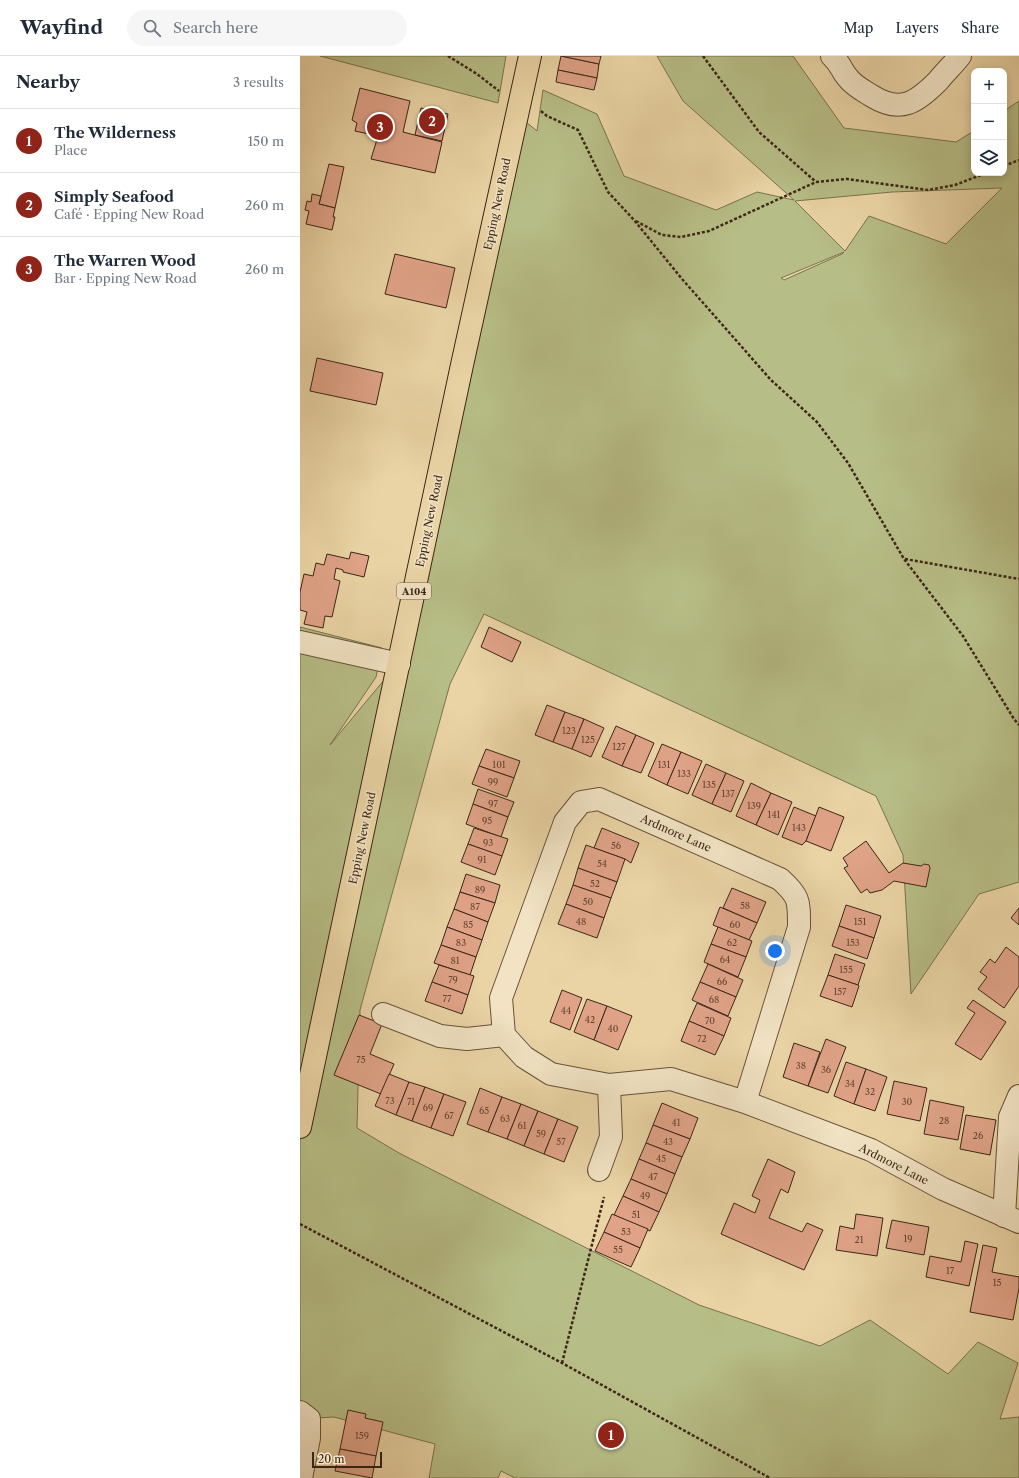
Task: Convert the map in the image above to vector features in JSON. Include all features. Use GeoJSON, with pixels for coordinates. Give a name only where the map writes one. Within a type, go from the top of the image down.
{"type":"FeatureCollection","features":[{"type":"Feature","properties":{"kind":"main road","name":"Epping New Road"},"geometry":{"type":"LineString","coordinates":[[300,1127],[462,365],[530,56]]}},
{"type":"Feature","properties":{"kind":"street"},"geometry":{"type":"LineString","coordinates":[[832,56],[842,67],[847,78],[860,89],[882,102],[898,106],[908,104],[919,99],[960,56]]}},
{"type":"Feature","properties":{"kind":"street"},"geometry":{"type":"LineString","coordinates":[[300,642],[399,664]]}},
{"type":"Feature","properties":{"kind":"street","name":"Ardmore Lane"},"geometry":{"type":"LineString","coordinates":[[745,1102],[800,927],[800,904],[792,890],[780,879],[599,798],[581,802],[565,822],[501,998],[504,1035],[524,1057],[551,1074],[609,1085],[671,1079],[745,1102],[871,1150],[943,1189],[1012,1219]]}},
{"type":"Feature","properties":{"kind":"street"},"geometry":{"type":"LineString","coordinates":[[383,1014],[440,1036],[467,1039],[504,1035]]}},
{"type":"Feature","properties":{"kind":"street"},"geometry":{"type":"LineString","coordinates":[[599,1170],[611,1137],[609,1085]]}},
{"type":"Feature","properties":{"kind":"street"},"geometry":{"type":"LineString","coordinates":[[1012,1219],[1010,1117],[1019,1096]]}},
{"type":"Feature","properties":{"kind":"street"},"geometry":{"type":"LineString","coordinates":[[300,1412],[309,1419],[309,1438],[301,1478]]}},
{"type":"Feature","properties":{"kind":"path"},"geometry":{"type":"LineString","coordinates":[[448,56],[477,74],[504,94]]}},
{"type":"Feature","properties":{"kind":"path"},"geometry":{"type":"LineString","coordinates":[[703,56],[759,132],[816,182]]}},
{"type":"Feature","properties":{"kind":"path"},"geometry":{"type":"LineString","coordinates":[[536,107],[547,116],[578,130],[608,192],[634,220],[682,279],[772,380],[817,422],[848,463],[904,559],[963,636],[1019,725]]}},
{"type":"Feature","properties":{"kind":"path"},"geometry":{"type":"LineString","coordinates":[[1007,165],[1019,160]]}},
{"type":"Feature","properties":{"kind":"path"},"geometry":{"type":"LineString","coordinates":[[634,220],[662,236],[682,237],[708,231],[816,182],[847,179],[928,190],[955,185],[978,176]]}},
{"type":"Feature","properties":{"kind":"path"},"geometry":{"type":"LineString","coordinates":[[904,559],[1019,579]]}},
{"type":"Feature","properties":{"kind":"path"},"geometry":{"type":"LineString","coordinates":[[562,1363],[604,1197]]}},
{"type":"Feature","properties":{"kind":"path"},"geometry":{"type":"LineString","coordinates":[[300,1224],[562,1363],[770,1478]]}},
{"type":"Feature","properties":{"kind":"green space"},"geometry":{"type":"Polygon","coordinates":[[[320,56],[506,56],[498,103],[320,56]]]}},
{"type":"Feature","properties":{"kind":"green space"},"geometry":{"type":"Polygon","coordinates":[[[657,56],[793,56],[844,128],[956,142],[971,133],[971,176],[1007,176],[1007,109],[1019,101],[1019,882],[979,894],[911,994],[903,855],[876,796],[484,614],[450,684],[360,1010],[357,1128],[399,1153],[699,1305],[820,1346],[870,1320],[948,1374],[978,1342],[1018,1363],[1000,1419],[1019,1417],[1019,1478],[515,1478],[501,1471],[498,1478],[429,1478],[435,1444],[334,1417],[300,1419],[300,627],[382,648],[376,677],[330,745],[404,656],[515,113],[537,131],[543,90],[597,114],[624,176],[716,210],[757,192],[794,200],[683,101],[657,56]],[[1002,188],[892,192],[795,201],[845,251],[869,216],[946,244],[1002,188]],[[844,252],[781,278],[784,280],[844,252]]]}},
{"type":"Feature","properties":{"kind":"building"},"geometry":{"type":"Polygon","coordinates":[[[561,56],[599,64],[597,78],[558,70],[561,56]]]}},
{"type":"Feature","properties":{"kind":"building"},"geometry":{"type":"Polygon","coordinates":[[[561,56],[601,56],[599,64],[561,56]]]}},
{"type":"Feature","properties":{"kind":"building"},"geometry":{"type":"Polygon","coordinates":[[[558,70],[597,78],[594,90],[556,82],[558,70]]]}},
{"type":"Feature","properties":{"kind":"building"},"geometry":{"type":"Polygon","coordinates":[[[360,88],[410,101],[403,132],[442,142],[435,173],[371,159],[378,136],[355,131],[357,123],[352,120],[360,88]]]}},
{"type":"Feature","properties":{"kind":"building"},"geometry":{"type":"Polygon","coordinates":[[[421,108],[448,114],[442,141],[415,135],[421,108]]]}},
{"type":"Feature","properties":{"kind":"building"},"geometry":{"type":"Polygon","coordinates":[[[329,164],[344,167],[335,208],[319,204],[329,164]]]}},
{"type":"Feature","properties":{"kind":"building"},"geometry":{"type":"Polygon","coordinates":[[[312,194],[321,196],[319,204],[335,208],[333,217],[335,217],[332,230],[306,224],[309,211],[305,210],[307,201],[311,202],[312,194]]]}},
{"type":"Feature","properties":{"kind":"building"},"geometry":{"type":"Polygon","coordinates":[[[395,254],[455,268],[446,308],[385,294],[395,254]]]}},
{"type":"Feature","properties":{"kind":"building"},"geometry":{"type":"Polygon","coordinates":[[[317,358],[383,373],[376,405],[310,391],[317,358]]]}},
{"type":"Feature","properties":{"kind":"building"},"geometry":{"type":"Polygon","coordinates":[[[351,552],[369,556],[364,577],[343,572],[343,570],[336,568],[334,579],[340,581],[332,617],[325,616],[323,628],[304,624],[307,612],[300,610],[300,592],[304,574],[313,576],[316,563],[324,565],[327,554],[349,559],[351,552]]]}},
{"type":"Feature","properties":{"kind":"building"},"geometry":{"type":"Polygon","coordinates":[[[489,627],[521,642],[512,662],[481,647],[489,627]]]}},
{"type":"Feature","properties":{"kind":"building"},"geometry":{"type":"Polygon","coordinates":[[[547,705],[565,712],[553,742],[535,735],[547,705]]]}},
{"type":"Feature","properties":{"kind":"building"},"geometry":{"type":"Polygon","coordinates":[[[565,712],[584,719],[572,749],[553,742],[565,712]]]}},
{"type":"Feature","properties":{"kind":"building"},"geometry":{"type":"Polygon","coordinates":[[[584,719],[604,728],[591,757],[572,749],[584,719]]]}},
{"type":"Feature","properties":{"kind":"building"},"geometry":{"type":"Polygon","coordinates":[[[616,726],[636,735],[622,766],[602,757],[616,726]]]}},
{"type":"Feature","properties":{"kind":"building"},"geometry":{"type":"Polygon","coordinates":[[[636,735],[654,743],[641,773],[622,766],[636,735]]]}},
{"type":"Feature","properties":{"kind":"building"},"geometry":{"type":"Polygon","coordinates":[[[662,744],[681,752],[667,785],[648,776],[662,744]]]}},
{"type":"Feature","properties":{"kind":"building"},"geometry":{"type":"Polygon","coordinates":[[[486,749],[520,761],[514,778],[479,766],[486,749]]]}},
{"type":"Feature","properties":{"kind":"building"},"geometry":{"type":"Polygon","coordinates":[[[681,752],[702,761],[688,794],[667,785],[681,752]]]}},
{"type":"Feature","properties":{"kind":"building"},"geometry":{"type":"Polygon","coordinates":[[[706,764],[726,773],[712,804],[692,795],[706,764]]]}},
{"type":"Feature","properties":{"kind":"building"},"geometry":{"type":"Polygon","coordinates":[[[479,766],[514,778],[507,797],[472,784],[479,766]]]}},
{"type":"Feature","properties":{"kind":"building"},"geometry":{"type":"Polygon","coordinates":[[[726,773],[744,781],[731,812],[712,804],[726,773]]]}},
{"type":"Feature","properties":{"kind":"building"},"geometry":{"type":"Polygon","coordinates":[[[751,783],[771,793],[756,825],[736,816],[751,783]]]}},
{"type":"Feature","properties":{"kind":"building"},"geometry":{"type":"Polygon","coordinates":[[[478,789],[514,802],[508,817],[473,804],[478,789]]]}},
{"type":"Feature","properties":{"kind":"building"},"geometry":{"type":"Polygon","coordinates":[[[771,793],[792,802],[778,835],[756,825],[771,793]]]}},
{"type":"Feature","properties":{"kind":"building"},"geometry":{"type":"Polygon","coordinates":[[[473,804],[508,817],[501,837],[466,824],[473,804]]]}},
{"type":"Feature","properties":{"kind":"building"},"geometry":{"type":"Polygon","coordinates":[[[794,807],[816,816],[806,841],[802,845],[782,837],[794,807]]]}},
{"type":"Feature","properties":{"kind":"building"},"geometry":{"type":"Polygon","coordinates":[[[819,807],[844,817],[831,851],[806,841],[819,807]]]}},
{"type":"Feature","properties":{"kind":"building"},"geometry":{"type":"Polygon","coordinates":[[[474,828],[508,839],[502,856],[468,844],[474,828]]]}},
{"type":"Feature","properties":{"kind":"building"},"geometry":{"type":"Polygon","coordinates":[[[602,828],[639,843],[631,863],[625,859],[594,848],[602,828]]]}},
{"type":"Feature","properties":{"kind":"building"},"geometry":{"type":"Polygon","coordinates":[[[866,841],[889,873],[903,863],[921,866],[924,864],[929,865],[930,868],[926,887],[894,881],[882,890],[870,893],[867,889],[861,893],[844,868],[848,866],[843,858],[866,841]]]}},
{"type":"Feature","properties":{"kind":"building"},"geometry":{"type":"Polygon","coordinates":[[[468,844],[502,856],[495,875],[461,862],[468,844]]]}},
{"type":"Feature","properties":{"kind":"building"},"geometry":{"type":"Polygon","coordinates":[[[586,845],[625,859],[617,882],[578,868],[586,845]]]}},
{"type":"Feature","properties":{"kind":"building"},"geometry":{"type":"Polygon","coordinates":[[[578,868],[617,882],[611,898],[573,885],[578,868]]]}},
{"type":"Feature","properties":{"kind":"building"},"geometry":{"type":"Polygon","coordinates":[[[466,874],[500,885],[495,903],[460,892],[466,874]]]}},
{"type":"Feature","properties":{"kind":"building"},"geometry":{"type":"Polygon","coordinates":[[[573,885],[611,898],[604,918],[566,904],[573,885]]]}},
{"type":"Feature","properties":{"kind":"building"},"geometry":{"type":"Polygon","coordinates":[[[732,888],[766,902],[757,923],[723,908],[732,888]]]}},
{"type":"Feature","properties":{"kind":"building"},"geometry":{"type":"Polygon","coordinates":[[[460,892],[495,903],[488,922],[454,909],[460,892]]]}},
{"type":"Feature","properties":{"kind":"building"},"geometry":{"type":"Polygon","coordinates":[[[566,904],[604,918],[597,938],[558,924],[566,904]]]}},
{"type":"Feature","properties":{"kind":"building"},"geometry":{"type":"Polygon","coordinates":[[[846,905],[881,916],[874,938],[839,926],[846,905]]]}},
{"type":"Feature","properties":{"kind":"building"},"geometry":{"type":"Polygon","coordinates":[[[720,907],[757,923],[749,940],[713,925],[720,907]]]}},
{"type":"Feature","properties":{"kind":"building"},"geometry":{"type":"Polygon","coordinates":[[[1019,908],[1019,925],[1011,918],[1019,908]]]}},
{"type":"Feature","properties":{"kind":"building"},"geometry":{"type":"Polygon","coordinates":[[[454,909],[488,922],[482,940],[447,927],[454,909]]]}},
{"type":"Feature","properties":{"kind":"building"},"geometry":{"type":"Polygon","coordinates":[[[839,926],[874,938],[867,959],[832,946],[839,926]]]}},
{"type":"Feature","properties":{"kind":"building"},"geometry":{"type":"Polygon","coordinates":[[[447,927],[482,940],[476,957],[441,945],[447,927]]]}},
{"type":"Feature","properties":{"kind":"building"},"geometry":{"type":"Polygon","coordinates":[[[718,927],[752,941],[746,957],[711,944],[718,927]]]}},
{"type":"Feature","properties":{"kind":"building"},"geometry":{"type":"Polygon","coordinates":[[[711,944],[746,957],[738,977],[704,962],[711,944]]]}},
{"type":"Feature","properties":{"kind":"building"},"geometry":{"type":"Polygon","coordinates":[[[441,945],[476,957],[470,975],[434,963],[441,945]]]}},
{"type":"Feature","properties":{"kind":"building"},"geometry":{"type":"Polygon","coordinates":[[[1006,947],[1019,957],[1019,986],[1004,1008],[978,989],[987,977],[980,972],[990,959],[995,963],[1006,947]]]}},
{"type":"Feature","properties":{"kind":"building"},"geometry":{"type":"Polygon","coordinates":[[[835,954],[865,964],[858,985],[828,975],[835,954]]]}},
{"type":"Feature","properties":{"kind":"building"},"geometry":{"type":"Polygon","coordinates":[[[708,964],[743,980],[736,997],[700,982],[708,964]]]}},
{"type":"Feature","properties":{"kind":"building"},"geometry":{"type":"Polygon","coordinates":[[[439,965],[474,976],[468,995],[432,982],[439,965]]]}},
{"type":"Feature","properties":{"kind":"building"},"geometry":{"type":"Polygon","coordinates":[[[828,975],[859,986],[852,1007],[820,996],[828,975]]]}},
{"type":"Feature","properties":{"kind":"building"},"geometry":{"type":"Polygon","coordinates":[[[432,982],[468,995],[462,1014],[425,1001],[432,982]]]}},
{"type":"Feature","properties":{"kind":"building"},"geometry":{"type":"Polygon","coordinates":[[[700,982],[736,997],[728,1016],[692,1000],[700,982]]]}},
{"type":"Feature","properties":{"kind":"building"},"geometry":{"type":"Polygon","coordinates":[[[562,990],[582,998],[570,1030],[550,1022],[562,990]]]}},
{"type":"Feature","properties":{"kind":"building"},"geometry":{"type":"Polygon","coordinates":[[[587,999],[607,1006],[594,1040],[574,1032],[587,999]]]}},
{"type":"Feature","properties":{"kind":"building"},"geometry":{"type":"Polygon","coordinates":[[[973,1000],[1006,1022],[981,1060],[955,1044],[975,1013],[967,1008],[973,1000]]]}},
{"type":"Feature","properties":{"kind":"building"},"geometry":{"type":"Polygon","coordinates":[[[697,1003],[731,1018],[724,1036],[689,1021],[697,1003]]]}},
{"type":"Feature","properties":{"kind":"building"},"geometry":{"type":"Polygon","coordinates":[[[607,1006],[632,1016],[618,1050],[594,1040],[607,1006]]]}},
{"type":"Feature","properties":{"kind":"building"},"geometry":{"type":"Polygon","coordinates":[[[359,1015],[382,1024],[370,1054],[394,1064],[381,1094],[334,1075],[359,1015]]]}},
{"type":"Feature","properties":{"kind":"building"},"geometry":{"type":"Polygon","coordinates":[[[689,1021],[724,1036],[715,1055],[681,1041],[689,1021]]]}},
{"type":"Feature","properties":{"kind":"building"},"geometry":{"type":"Polygon","coordinates":[[[826,1039],[846,1047],[828,1093],[808,1086],[826,1039]]]}},
{"type":"Feature","properties":{"kind":"building"},"geometry":{"type":"Polygon","coordinates":[[[794,1043],[820,1052],[808,1086],[783,1077],[794,1043]]]}},
{"type":"Feature","properties":{"kind":"building"},"geometry":{"type":"Polygon","coordinates":[[[846,1062],[866,1069],[854,1104],[834,1096],[846,1062]]]}},
{"type":"Feature","properties":{"kind":"building"},"geometry":{"type":"Polygon","coordinates":[[[866,1069],[887,1077],[875,1111],[854,1104],[866,1069]]]}},
{"type":"Feature","properties":{"kind":"building"},"geometry":{"type":"Polygon","coordinates":[[[389,1074],[409,1082],[396,1115],[375,1106],[389,1074]]]}},
{"type":"Feature","properties":{"kind":"building"},"geometry":{"type":"Polygon","coordinates":[[[894,1081],[927,1088],[920,1121],[887,1114],[894,1081]]]}},
{"type":"Feature","properties":{"kind":"building"},"geometry":{"type":"Polygon","coordinates":[[[409,1082],[425,1087],[412,1121],[396,1115],[409,1082]]]}},
{"type":"Feature","properties":{"kind":"building"},"geometry":{"type":"Polygon","coordinates":[[[425,1087],[444,1094],[431,1128],[412,1121],[425,1087]]]}},
{"type":"Feature","properties":{"kind":"building"},"geometry":{"type":"Polygon","coordinates":[[[480,1088],[502,1097],[488,1132],[467,1124],[480,1088]]]}},
{"type":"Feature","properties":{"kind":"building"},"geometry":{"type":"Polygon","coordinates":[[[444,1094],[466,1102],[453,1136],[431,1128],[444,1094]]]}},
{"type":"Feature","properties":{"kind":"building"},"geometry":{"type":"Polygon","coordinates":[[[502,1097],[521,1104],[507,1139],[488,1132],[502,1097]]]}},
{"type":"Feature","properties":{"kind":"building"},"geometry":{"type":"Polygon","coordinates":[[[930,1100],[964,1107],[958,1140],[924,1134],[930,1100]]]}},
{"type":"Feature","properties":{"kind":"building"},"geometry":{"type":"Polygon","coordinates":[[[662,1103],[698,1118],[690,1139],[653,1125],[662,1103]]]}},
{"type":"Feature","properties":{"kind":"building"},"geometry":{"type":"Polygon","coordinates":[[[521,1104],[538,1111],[524,1146],[507,1139],[521,1104]]]}},
{"type":"Feature","properties":{"kind":"building"},"geometry":{"type":"Polygon","coordinates":[[[538,1111],[558,1119],[544,1154],[524,1146],[538,1111]]]}},
{"type":"Feature","properties":{"kind":"building"},"geometry":{"type":"Polygon","coordinates":[[[966,1115],[996,1120],[990,1155],[960,1149],[966,1115]]]}},
{"type":"Feature","properties":{"kind":"building"},"geometry":{"type":"Polygon","coordinates":[[[558,1119],[578,1127],[564,1162],[544,1154],[558,1119]]]}},
{"type":"Feature","properties":{"kind":"building"},"geometry":{"type":"Polygon","coordinates":[[[653,1125],[690,1139],[682,1157],[646,1143],[653,1125]]]}},
{"type":"Feature","properties":{"kind":"building"},"geometry":{"type":"Polygon","coordinates":[[[646,1143],[682,1157],[675,1174],[639,1159],[646,1143]]]}},
{"type":"Feature","properties":{"kind":"building"},"geometry":{"type":"Polygon","coordinates":[[[639,1159],[675,1174],[667,1194],[631,1179],[639,1159]]]}},
{"type":"Feature","properties":{"kind":"building"},"geometry":{"type":"Polygon","coordinates":[[[768,1159],[795,1172],[788,1193],[781,1189],[769,1218],[802,1232],[807,1223],[823,1230],[804,1270],[721,1234],[734,1203],[755,1213],[760,1200],[752,1196],[768,1159]]]}},
{"type":"Feature","properties":{"kind":"building"},"geometry":{"type":"Polygon","coordinates":[[[631,1179],[667,1194],[659,1212],[623,1196],[631,1179]]]}},
{"type":"Feature","properties":{"kind":"building"},"geometry":{"type":"Polygon","coordinates":[[[623,1196],[659,1212],[650,1231],[614,1215],[623,1196]]]}},
{"type":"Feature","properties":{"kind":"building"},"geometry":{"type":"Polygon","coordinates":[[[612,1214],[648,1229],[640,1248],[604,1232],[612,1214]]]}},
{"type":"Feature","properties":{"kind":"building"},"geometry":{"type":"Polygon","coordinates":[[[856,1214],[883,1218],[877,1256],[836,1250],[840,1226],[854,1229],[856,1214]]]}},
{"type":"Feature","properties":{"kind":"building"},"geometry":{"type":"Polygon","coordinates":[[[892,1220],[929,1227],[924,1255],[886,1248],[892,1220]]]}},
{"type":"Feature","properties":{"kind":"building"},"geometry":{"type":"Polygon","coordinates":[[[604,1232],[640,1248],[631,1267],[595,1251],[604,1232]]]}},
{"type":"Feature","properties":{"kind":"building"},"geometry":{"type":"Polygon","coordinates":[[[965,1241],[978,1244],[969,1286],[926,1277],[930,1256],[961,1262],[965,1241]]]}},
{"type":"Feature","properties":{"kind":"building"},"geometry":{"type":"Polygon","coordinates":[[[983,1245],[997,1248],[992,1272],[1019,1277],[1019,1288],[1013,1320],[970,1312],[983,1245]]]}},
{"type":"Feature","properties":{"kind":"building"},"geometry":{"type":"Polygon","coordinates":[[[348,1410],[366,1414],[365,1418],[383,1422],[376,1456],[340,1449],[348,1410]]]}},
{"type":"Feature","properties":{"kind":"building"},"geometry":{"type":"Polygon","coordinates":[[[340,1449],[376,1456],[372,1478],[335,1471],[340,1449]]]}},
{"type":"Feature","properties":{"kind":"place","name":"Simply Seafood"},"geometry":{"type":"Point","coordinates":[432,121]}},
{"type":"Feature","properties":{"kind":"place","name":"The Warren Wood"},"geometry":{"type":"Point","coordinates":[380,127]}},
{"type":"Feature","properties":{"kind":"place","name":"The Wilderness"},"geometry":{"type":"Point","coordinates":[611,1435]}}]}
